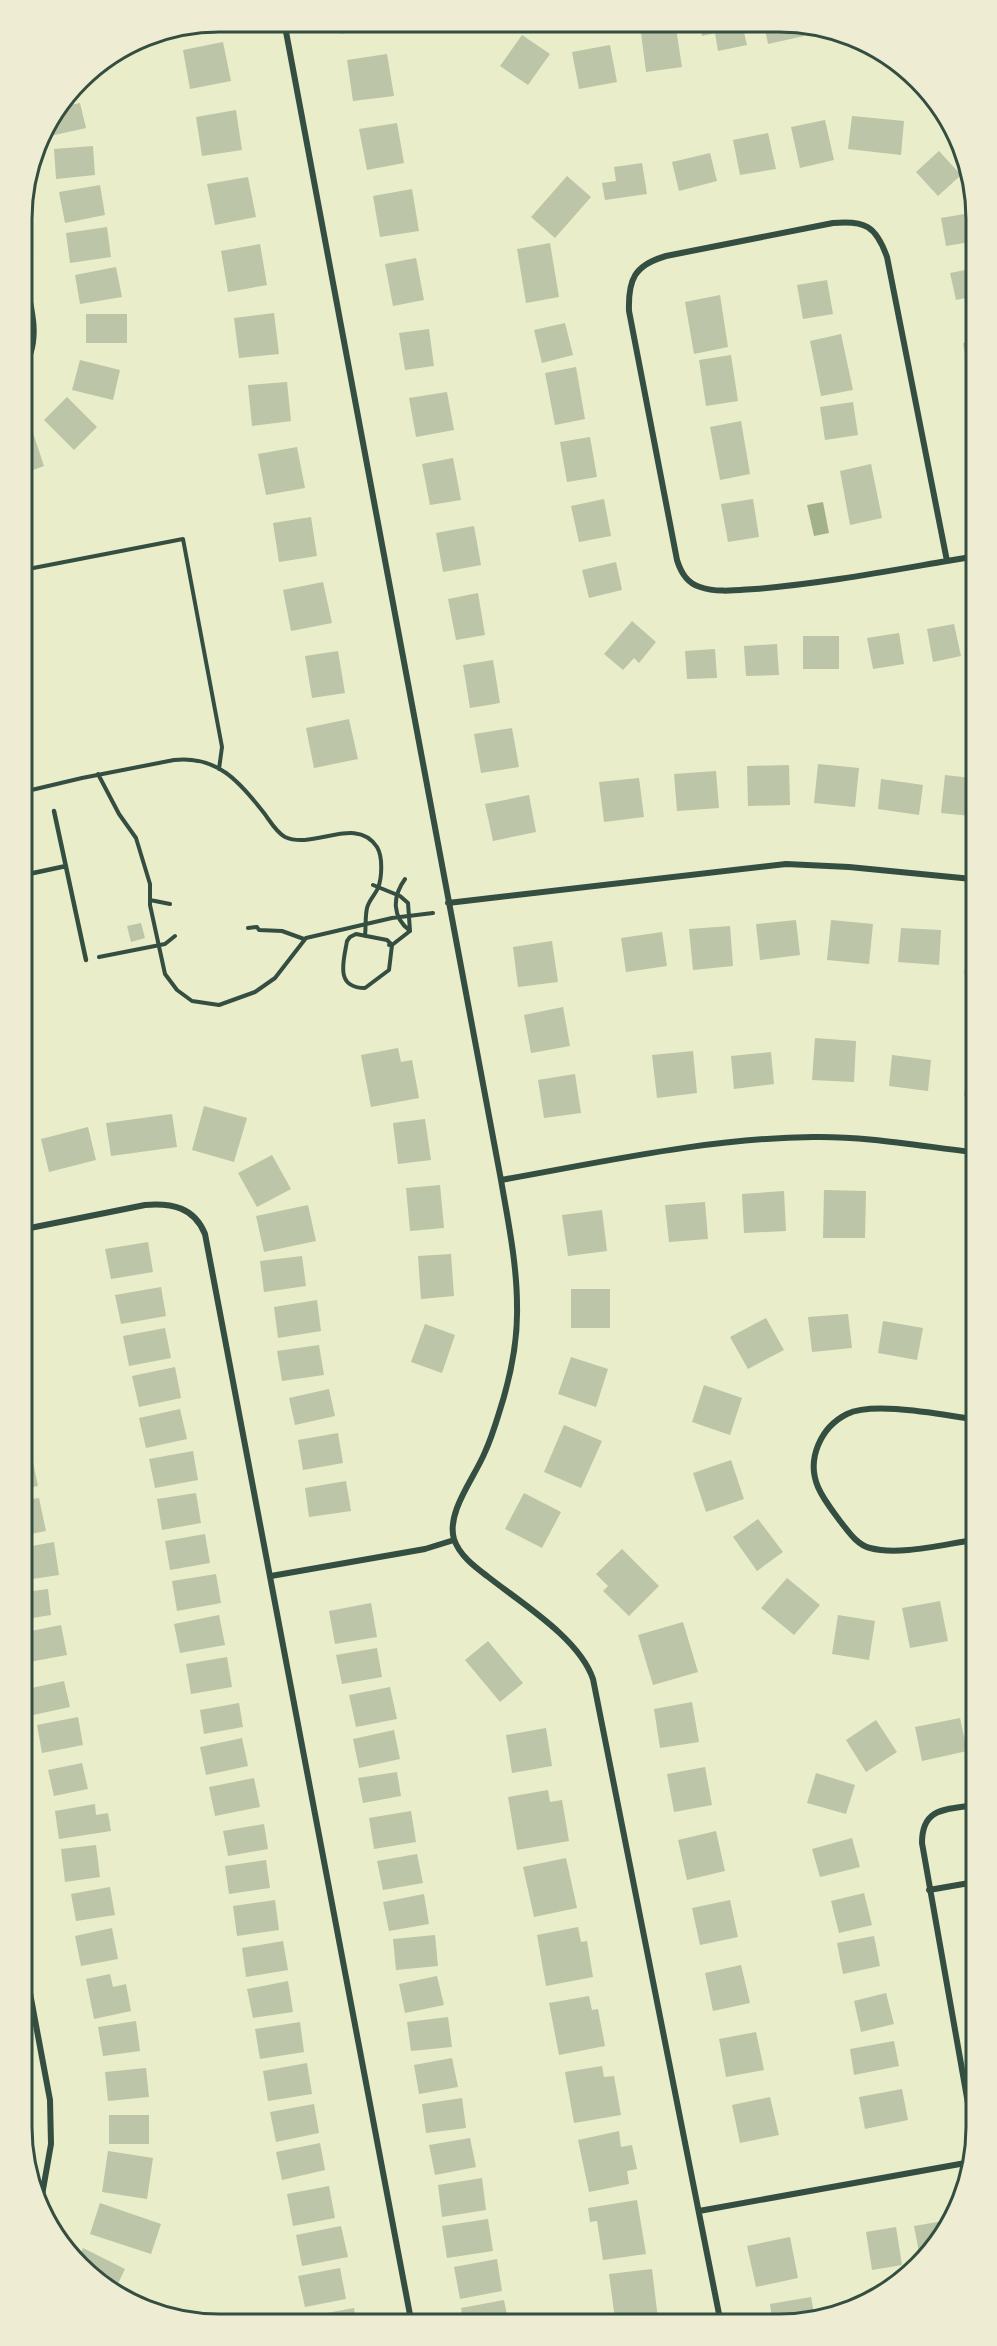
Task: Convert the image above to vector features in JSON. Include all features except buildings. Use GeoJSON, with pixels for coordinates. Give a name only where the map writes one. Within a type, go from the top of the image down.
{"type":"FeatureCollection","features":[{"type":"Feature","properties":{"kind":"street"},"geometry":{"type":"LineString","coordinates":[[286,32],[501,1180],[516,1286],[514,1345],[506,1388],[492,1437],[454,1515],[454,1540],[460,1551],[479,1570],[575,1647],[590,1669],[596,1689],[719,2314]]}},
{"type":"Feature","properties":{"kind":"street"},"geometry":{"type":"LineString","coordinates":[[947,561],[887,256],[875,232],[863,224],[854,222],[833,223],[666,256],[646,263],[639,269],[634,275],[629,292],[629,311],[677,560],[688,581],[698,587],[718,590],[798,586],[966,558]]}},
{"type":"Feature","properties":{"kind":"street"},"geometry":{"type":"LineString","coordinates":[[32,323],[32,342]]}},
{"type":"Feature","properties":{"kind":"street"},"geometry":{"type":"LineString","coordinates":[[448,903],[786,864],[849,867],[966,878]]}},
{"type":"Feature","properties":{"kind":"street"},"geometry":{"type":"LineString","coordinates":[[501,1180],[663,1150],[790,1138],[853,1138],[966,1151]]}},
{"type":"Feature","properties":{"kind":"street"},"geometry":{"type":"LineString","coordinates":[[32,1228],[153,1204],[176,1206],[187,1210],[198,1220],[208,1242],[410,2314]]}},
{"type":"Feature","properties":{"kind":"street"},"geometry":{"type":"LineString","coordinates":[[965,1418],[874,1408],[848,1414],[828,1428],[821,1438],[816,1449],[813,1470],[825,1500],[853,1536],[868,1548],[891,1551],[965,1541]]}},
{"type":"Feature","properties":{"kind":"street"},"geometry":{"type":"LineString","coordinates":[[271,1576],[425,1549],[454,1540]]}},
{"type":"Feature","properties":{"kind":"street"},"geometry":{"type":"LineString","coordinates":[[965,1807],[935,1813],[924,1824],[922,1843],[965,2088]]}},
{"type":"Feature","properties":{"kind":"street"},"geometry":{"type":"LineString","coordinates":[[929,1890],[965,1884]]}},
{"type":"Feature","properties":{"kind":"street"},"geometry":{"type":"LineString","coordinates":[[32,2004],[50,2100],[51,2144],[43,2190]]}},
{"type":"Feature","properties":{"kind":"street"},"geometry":{"type":"LineString","coordinates":[[699,2211],[962,2164]]}},
{"type":"Feature","properties":{"kind":"lane"},"geometry":{"type":"LineString","coordinates":[[54,811],[86,960]]}},
{"type":"Feature","properties":{"kind":"lane"},"geometry":{"type":"LineString","coordinates":[[32,873],[66,866]]}},
{"type":"Feature","properties":{"kind":"path"},"geometry":{"type":"LineString","coordinates":[[32,568],[183,539],[222,747],[219,768]]}},
{"type":"Feature","properties":{"kind":"path"},"geometry":{"type":"LineString","coordinates":[[32,790],[98,774],[188,758],[201,760],[219,768],[239,783],[275,828],[287,838],[313,838],[349,833],[364,836],[373,842],[381,856],[380,878],[367,909],[364,936]]}},
{"type":"Feature","properties":{"kind":"path"},"geometry":{"type":"LineString","coordinates":[[98,774],[119,814],[136,838],[150,884],[150,900],[165,974],[177,990],[192,1001],[211,1005],[231,1002],[266,986],[281,971],[304,939],[321,933],[433,913]]}},
{"type":"Feature","properties":{"kind":"path"},"geometry":{"type":"LineString","coordinates":[[405,879],[396,895],[397,918],[410,931]]}},
{"type":"Feature","properties":{"kind":"path"},"geometry":{"type":"LineString","coordinates":[[375,886],[408,903],[410,931]]}},
{"type":"Feature","properties":{"kind":"path"},"geometry":{"type":"LineString","coordinates":[[150,900],[170,904]]}},
{"type":"Feature","properties":{"kind":"path"},"geometry":{"type":"LineString","coordinates":[[248,928],[282,931],[304,939]]}},
{"type":"Feature","properties":{"kind":"path"},"geometry":{"type":"LineString","coordinates":[[345,929],[350,937]]}},
{"type":"Feature","properties":{"kind":"path"},"geometry":{"type":"LineString","coordinates":[[391,945],[410,931]]}},
{"type":"Feature","properties":{"kind":"path"},"geometry":{"type":"LineString","coordinates":[[356,934],[387,940],[391,945],[389,970],[364,988],[355,989],[347,983],[343,972],[347,941],[350,937],[356,934]]}},
{"type":"Feature","properties":{"kind":"path"},"geometry":{"type":"LineString","coordinates":[[86,960],[170,942],[176,936]]}},
{"type":"Feature","properties":{"kind":"shaded area"},"geometry":{"type":"Polygon","coordinates":[[[823,502],[829,533],[814,536],[807,505],[823,502]]]}}]}
